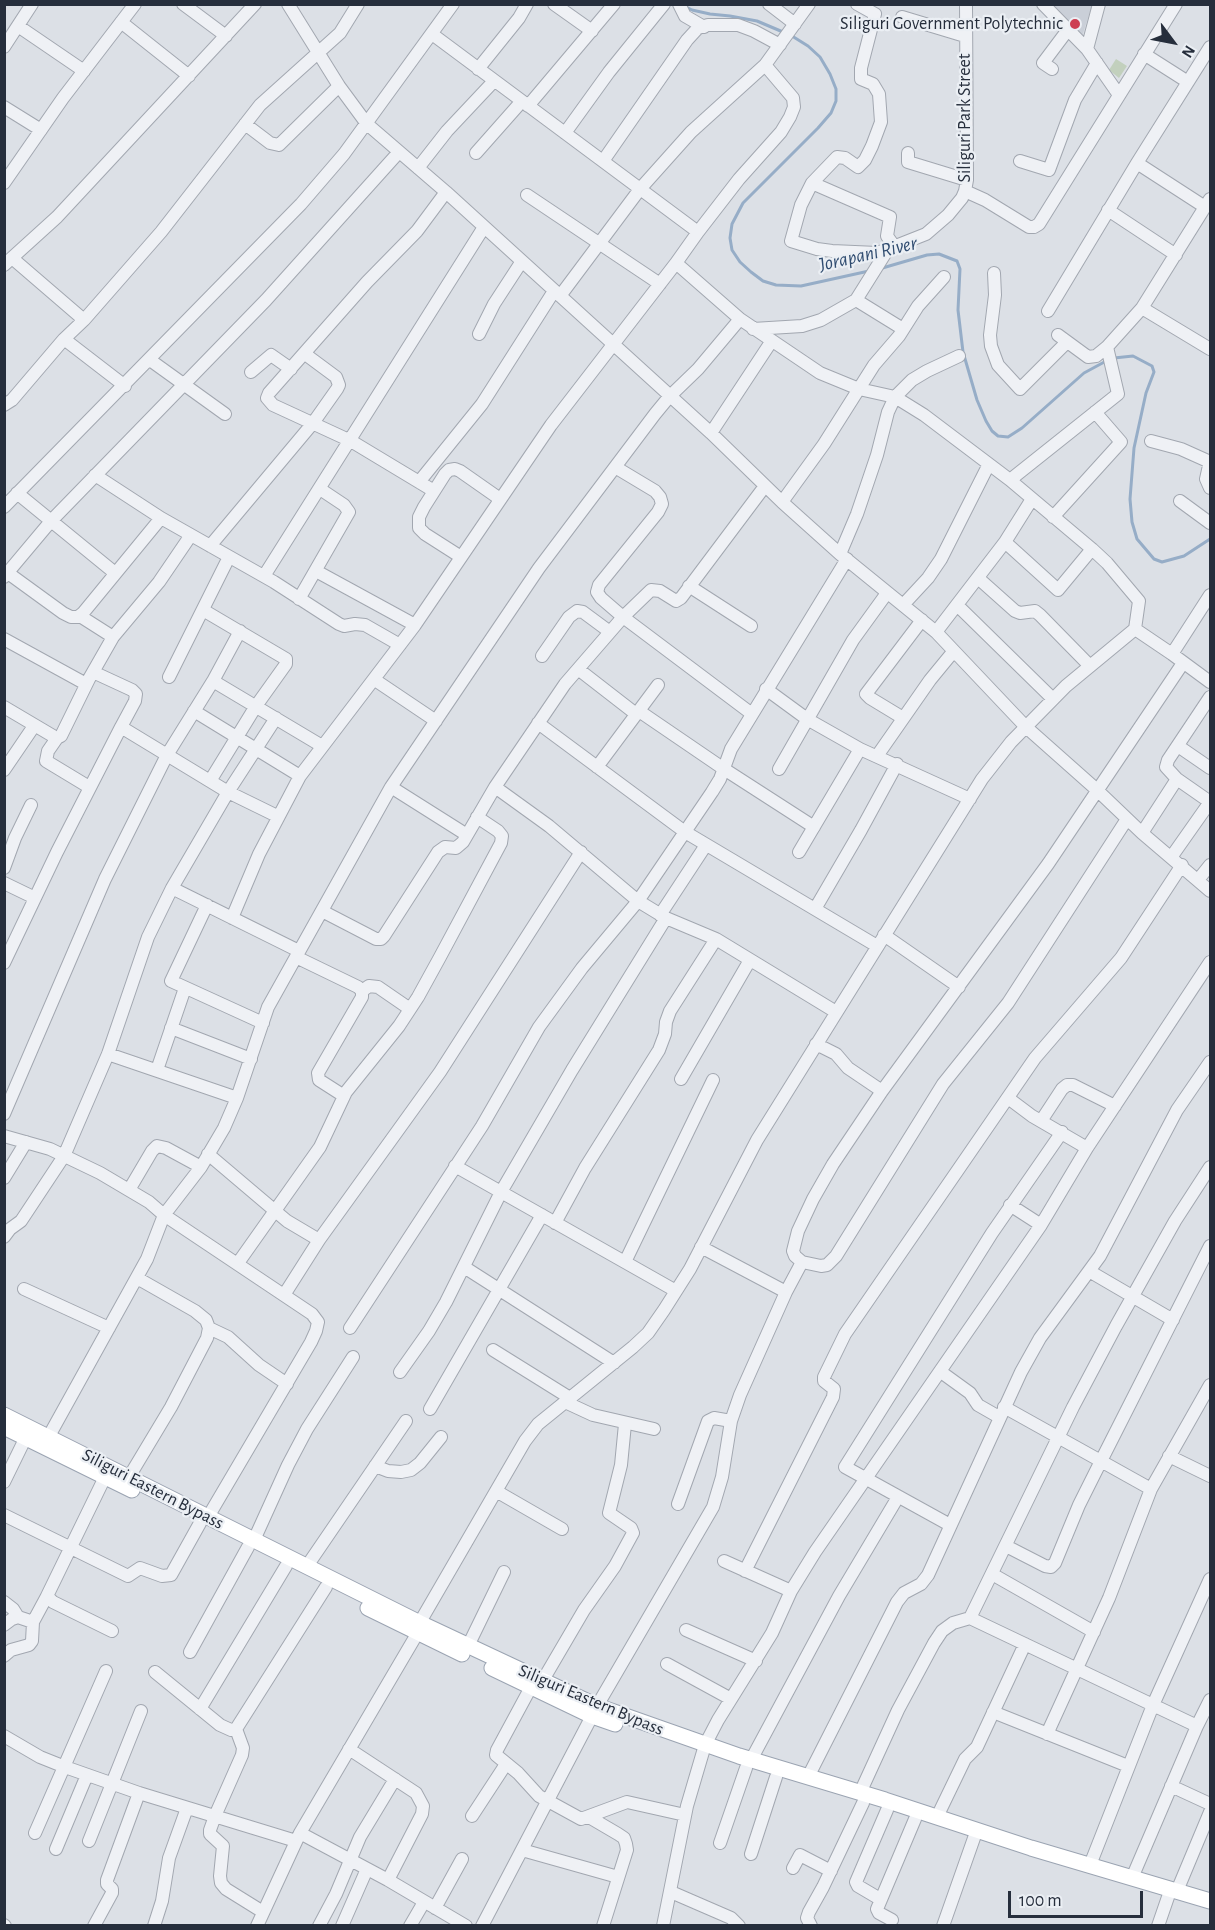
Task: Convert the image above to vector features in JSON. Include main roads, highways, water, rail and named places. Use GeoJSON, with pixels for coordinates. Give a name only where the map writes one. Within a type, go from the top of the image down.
{"type":"FeatureCollection","features":[{"type":"Feature","properties":{"kind":"main road","name":"Siliguri Eastern Bypass"},"geometry":{"type":"LineString","coordinates":[[4,1415],[105,1477],[307,1566],[417,1630],[468,1646],[537,1684]]}},
{"type":"Feature","properties":{"kind":"main road","name":"Siliguri Eastern Bypass"},"geometry":{"type":"LineString","coordinates":[[4,1426],[26,1437],[46,1441],[129,1477],[204,1520]]}},
{"type":"Feature","properties":{"kind":"main road","name":"Siliguri Eastern Bypass"},"geometry":{"type":"LineString","coordinates":[[251,1543],[286,1566],[326,1587],[594,1711],[749,1764],[808,1777],[887,1810],[974,1838],[1172,1894],[1210,1901]]}},
{"type":"Feature","properties":{"kind":"main road","name":"Siliguri Eastern Bypass"},"geometry":{"type":"LineString","coordinates":[[749,1764],[776,1777],[937,1817],[1132,1878],[1210,1909]]}},
{"type":"Feature","properties":{"kind":"waterway","name":"Jorapani River"},"geometry":{"type":"LineString","coordinates":[[686,7],[710,14],[757,21],[783,32]]}},
{"type":"Feature","properties":{"kind":"waterway","name":"Jorapani River"},"geometry":{"type":"LineString","coordinates":[[792,36],[820,57],[836,89],[836,101],[831,113],[818,128],[743,203],[732,224],[730,238],[732,250],[751,272],[763,281],[776,285],[801,286],[869,271]]}},
{"type":"Feature","properties":{"kind":"waterway","name":"Jorapani River"},"geometry":{"type":"LineString","coordinates":[[879,269],[927,255],[939,254],[957,261],[960,269],[958,310],[963,352],[977,400],[986,421],[998,436],[1008,437],[1022,428],[1084,373],[1108,360]]}},
{"type":"Feature","properties":{"kind":"waterway","name":"Jorapani River"},"geometry":{"type":"LineString","coordinates":[[1114,358],[1133,356],[1152,366],[1154,372],[1146,393],[1134,448],[1130,499],[1132,522],[1137,539],[1154,559],[1162,562],[1184,556],[1210,539]]}},
{"type":"Feature","properties":{"kind":"place","name":"Siliguri Government Polytechnic"},"geometry":{"type":"Point","coordinates":[1075,24]}}]}
